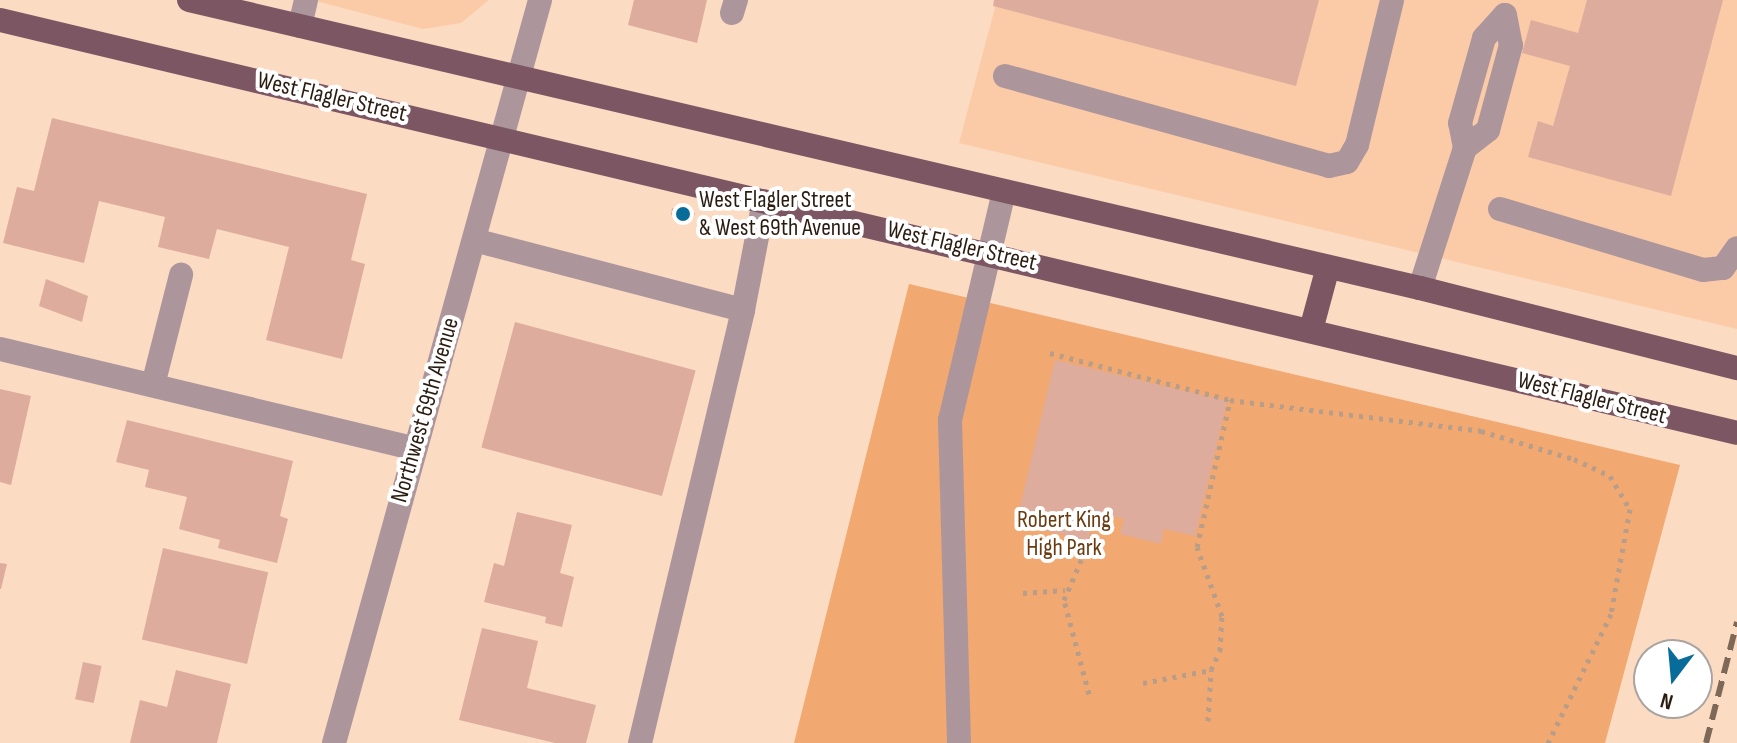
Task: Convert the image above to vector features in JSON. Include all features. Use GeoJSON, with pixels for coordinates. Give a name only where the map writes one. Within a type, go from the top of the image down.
{"type":"FeatureCollection","features":[{"type":"Feature","properties":{"kind":"main road"},"geometry":{"type":"LineString","coordinates":[[189,0],[1420,288],[1737,368]]}},
{"type":"Feature","properties":{"kind":"main road","name":"West Flagler Street"},"geometry":{"type":"LineString","coordinates":[[0,20],[503,136],[1737,433]]}},
{"type":"Feature","properties":{"kind":"main road"},"geometry":{"type":"LineString","coordinates":[[1311,330],[1328,267]]}},
{"type":"Feature","properties":{"kind":"street"},"geometry":{"type":"LineString","coordinates":[[300,26],[306,0]]}},
{"type":"Feature","properties":{"kind":"street","name":"Northwest 69th Avenue"},"geometry":{"type":"LineString","coordinates":[[334,743],[413,448],[540,0]]}},
{"type":"Feature","properties":{"kind":"street"},"geometry":{"type":"LineString","coordinates":[[1005,76],[1329,166],[1347,162],[1357,145],[1392,0]]}},
{"type":"Feature","properties":{"kind":"street"},"geometry":{"type":"LineString","coordinates":[[1420,288],[1465,148],[1488,130],[1511,45],[1507,7]]}},
{"type":"Feature","properties":{"kind":"street"},"geometry":{"type":"LineString","coordinates":[[959,743],[950,420],[1004,192]]}},
{"type":"Feature","properties":{"kind":"street"},"geometry":{"type":"LineString","coordinates":[[640,743],[743,310],[764,201]]}},
{"type":"Feature","properties":{"kind":"street"},"geometry":{"type":"LineString","coordinates":[[1500,209],[1703,270],[1723,268],[1737,248]]}},
{"type":"Feature","properties":{"kind":"street"},"geometry":{"type":"LineString","coordinates":[[474,240],[743,310]]}},
{"type":"Feature","properties":{"kind":"street"},"geometry":{"type":"LineString","coordinates":[[153,385],[181,275]]}},
{"type":"Feature","properties":{"kind":"street"},"geometry":{"type":"LineString","coordinates":[[0,349],[413,448]]}},
{"type":"Feature","properties":{"kind":"path"},"geometry":{"type":"LineString","coordinates":[[1050,353],[1230,400],[1481,431],[1574,459],[1620,485],[1630,521],[1609,622],[1548,743]]}},
{"type":"Feature","properties":{"kind":"path"},"geometry":{"type":"LineString","coordinates":[[1208,721],[1211,670],[1224,624],[1197,547],[1230,400]]}},
{"type":"Feature","properties":{"kind":"path"},"geometry":{"type":"LineString","coordinates":[[1089,694],[1083,659],[1068,630],[1065,590],[1092,535]]}},
{"type":"Feature","properties":{"kind":"path"},"geometry":{"type":"LineString","coordinates":[[1023,593],[1065,590]]}},
{"type":"Feature","properties":{"kind":"path"},"geometry":{"type":"LineString","coordinates":[[1143,683],[1211,670]]}},
{"type":"Feature","properties":{"kind":"shaded area"},"geometry":{"type":"Polygon","coordinates":[[[312,0],[489,0],[461,23],[423,29],[312,0]]]}},
{"type":"Feature","properties":{"kind":"shaded area"},"geometry":{"type":"Polygon","coordinates":[[[997,0],[1737,0],[1737,329],[959,143],[997,0]]]}},
{"type":"Feature","properties":{"kind":"green space","name":"Robert King High Park"},"geometry":{"type":"Polygon","coordinates":[[[909,284],[1680,465],[1605,743],[794,743],[909,284]]]}},
{"type":"Feature","properties":{"kind":"building"},"geometry":{"type":"Polygon","coordinates":[[[634,0],[707,0],[697,43],[628,25],[634,0]]]}},
{"type":"Feature","properties":{"kind":"building"},"geometry":{"type":"Polygon","coordinates":[[[994,0],[1319,0],[1296,86],[993,6],[994,0]]]}},
{"type":"Feature","properties":{"kind":"building"},"geometry":{"type":"Polygon","coordinates":[[[1587,0],[1723,0],[1671,196],[1528,157],[1538,121],[1553,126],[1570,66],[1522,53],[1531,20],[1578,33],[1587,0]]]}},
{"type":"Feature","properties":{"kind":"building"},"geometry":{"type":"Polygon","coordinates":[[[52,118],[367,194],[351,260],[365,264],[342,359],[266,340],[289,247],[217,229],[209,259],[158,247],[165,217],[99,201],[84,263],[3,243],[17,187],[34,191],[52,118]]]}},
{"type":"Feature","properties":{"kind":"building"},"geometry":{"type":"Polygon","coordinates":[[[672,208],[695,213],[693,219],[671,215],[672,208]]]}},
{"type":"Feature","properties":{"kind":"building"},"geometry":{"type":"Polygon","coordinates":[[[46,279],[88,296],[82,322],[39,306],[46,279]]]}},
{"type":"Feature","properties":{"kind":"building"},"geometry":{"type":"Polygon","coordinates":[[[515,322],[696,370],[662,496],[481,448],[515,322]]]}},
{"type":"Feature","properties":{"kind":"building"},"geometry":{"type":"Polygon","coordinates":[[[1055,360],[1227,401],[1195,536],[1164,529],[1161,544],[1120,534],[1124,519],[1095,512],[1088,541],[1016,523],[1055,360]]]}},
{"type":"Feature","properties":{"kind":"building"},"geometry":{"type":"Polygon","coordinates":[[[0,389],[31,396],[11,485],[0,482],[0,389]]]}},
{"type":"Feature","properties":{"kind":"building"},"geometry":{"type":"Polygon","coordinates":[[[127,420],[293,461],[280,516],[288,519],[277,563],[218,548],[220,540],[179,529],[187,497],[145,487],[149,470],[116,462],[127,420]]]}},
{"type":"Feature","properties":{"kind":"building"},"geometry":{"type":"Polygon","coordinates":[[[517,512],[572,525],[560,573],[574,577],[562,627],[545,623],[546,617],[484,602],[494,563],[504,566],[517,512]]]}},
{"type":"Feature","properties":{"kind":"building"},"geometry":{"type":"Polygon","coordinates":[[[163,548],[268,572],[247,664],[142,640],[163,548]]]}},
{"type":"Feature","properties":{"kind":"building"},"geometry":{"type":"Polygon","coordinates":[[[0,563],[7,564],[1,589],[0,589],[0,563]]]}},
{"type":"Feature","properties":{"kind":"building"},"geometry":{"type":"Polygon","coordinates":[[[482,628],[538,641],[527,688],[596,705],[586,743],[555,743],[459,720],[482,628]]]}},
{"type":"Feature","properties":{"kind":"building"},"geometry":{"type":"Polygon","coordinates":[[[83,662],[102,666],[94,703],[75,699],[83,662]]]}},
{"type":"Feature","properties":{"kind":"building"},"geometry":{"type":"Polygon","coordinates":[[[176,670],[231,684],[217,743],[130,743],[140,700],[167,707],[176,670]]]}},
{"type":"Feature","properties":{"kind":"railway"},"geometry":{"type":"LineString","coordinates":[[1706,743],[1737,622]]}},
{"type":"Feature","properties":{"kind":"place","name":"West Flagler Street & West 69th Avenue"},"geometry":{"type":"Point","coordinates":[683,214]}}]}
